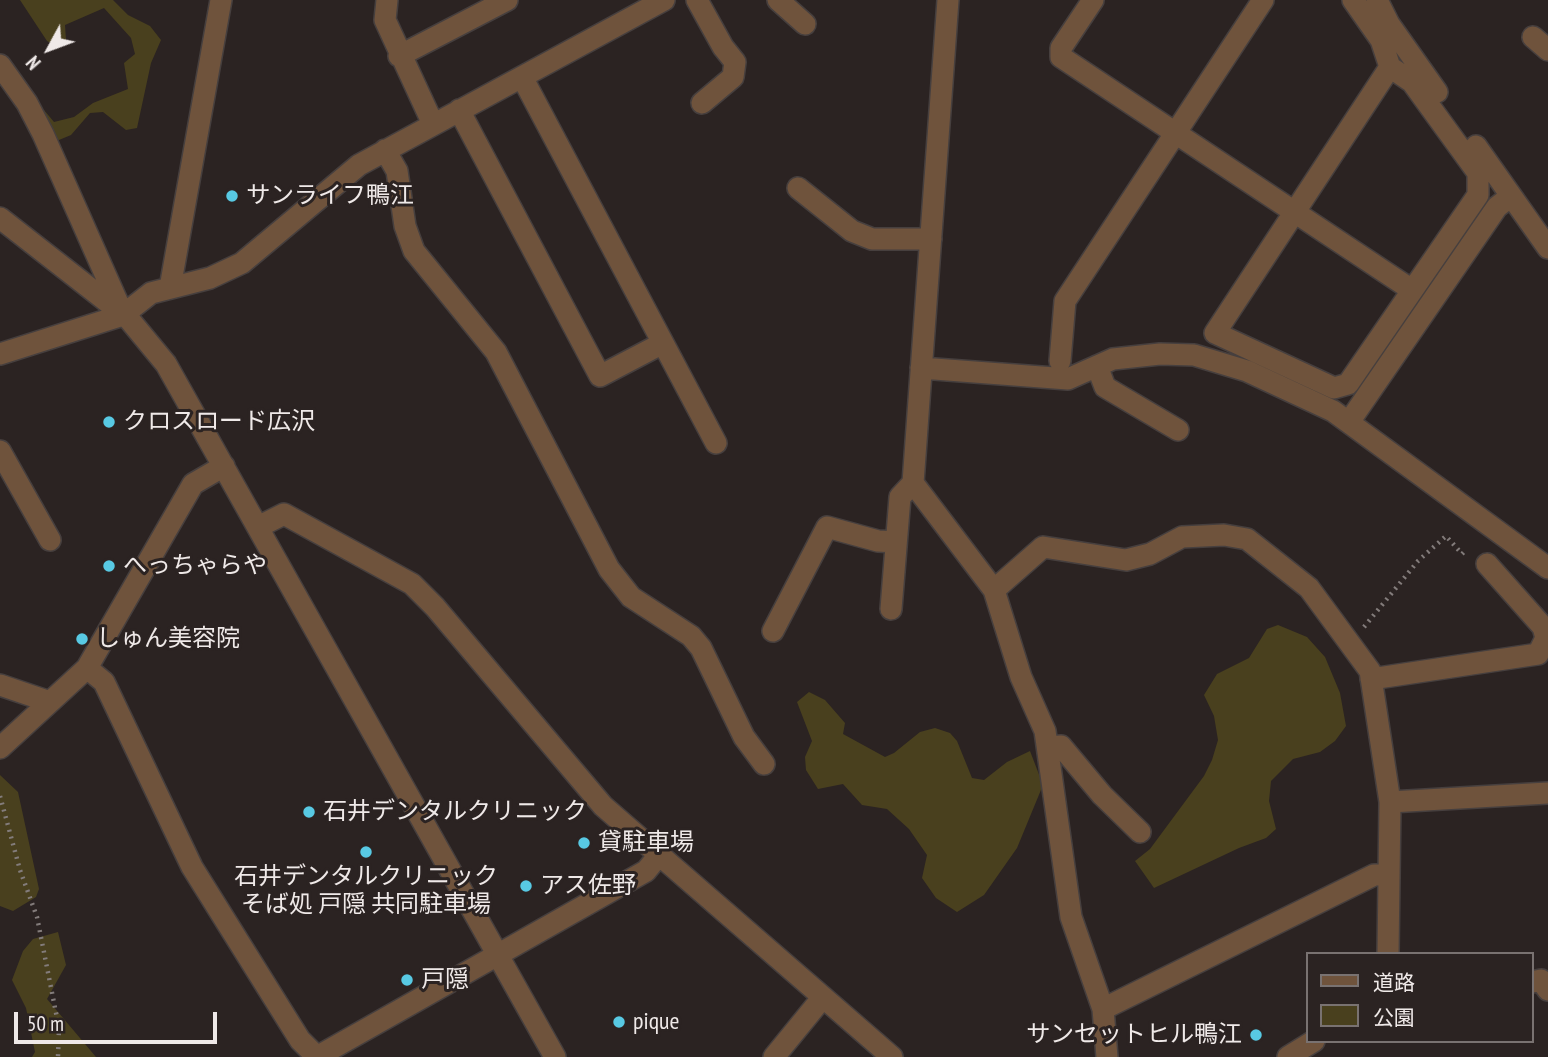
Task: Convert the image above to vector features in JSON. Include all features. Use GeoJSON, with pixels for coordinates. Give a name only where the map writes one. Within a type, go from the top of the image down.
{"type":"FeatureCollection","features":[{"type":"Feature","properties":{"kind":"street"},"geometry":{"type":"LineString","coordinates":[[170,288],[221,0]]}},
{"type":"Feature","properties":{"kind":"street"},"geometry":{"type":"LineString","coordinates":[[387,0],[384,20],[433,124]]}},
{"type":"Feature","properties":{"kind":"street"},"geometry":{"type":"LineString","coordinates":[[399,56],[507,0]]}},
{"type":"Feature","properties":{"kind":"street"},"geometry":{"type":"LineString","coordinates":[[0,354],[123,315],[151,293],[209,278],[242,263],[333,185],[385,150],[664,0]]}},
{"type":"Feature","properties":{"kind":"street"},"geometry":{"type":"LineString","coordinates":[[697,0],[723,47],[735,62],[733,77],[702,103]]}},
{"type":"Feature","properties":{"kind":"street"},"geometry":{"type":"LineString","coordinates":[[778,0],[805,24]]}},
{"type":"Feature","properties":{"kind":"street"},"geometry":{"type":"LineString","coordinates":[[891,609],[900,497],[913,483],[948,0]]}},
{"type":"Feature","properties":{"kind":"street"},"geometry":{"type":"LineString","coordinates":[[1093,0],[1061,48],[1061,57],[1412,290]]}},
{"type":"Feature","properties":{"kind":"street"},"geometry":{"type":"LineString","coordinates":[[1060,361],[1065,301],[1263,0]]}},
{"type":"Feature","properties":{"kind":"street"},"geometry":{"type":"LineString","coordinates":[[1362,1],[1381,40],[1390,67],[1412,82],[1478,173],[1478,194],[1348,384],[1334,388],[1216,332],[1390,67]]}},
{"type":"Feature","properties":{"kind":"street"},"geometry":{"type":"LineString","coordinates":[[1362,1],[1389,24],[1548,248]]}},
{"type":"Feature","properties":{"kind":"street"},"geometry":{"type":"LineString","coordinates":[[0,65],[27,103],[43,134],[123,315]]}},
{"type":"Feature","properties":{"kind":"street"},"geometry":{"type":"LineString","coordinates":[[522,77],[716,443]]}},
{"type":"Feature","properties":{"kind":"street"},"geometry":{"type":"LineString","coordinates":[[459,110],[600,376],[663,343]]}},
{"type":"Feature","properties":{"kind":"street"},"geometry":{"type":"LineString","coordinates":[[385,150],[397,172],[405,226],[414,251],[496,352],[609,569],[631,597],[691,636],[701,648],[744,737],[764,764]]}},
{"type":"Feature","properties":{"kind":"street"},"geometry":{"type":"LineString","coordinates":[[798,188],[852,231],[872,239],[931,239]]}},
{"type":"Feature","properties":{"kind":"street"},"geometry":{"type":"LineString","coordinates":[[1349,422],[1497,207],[1511,196]]}},
{"type":"Feature","properties":{"kind":"street"},"geometry":{"type":"LineString","coordinates":[[0,218],[123,315],[142,332],[166,364],[555,1057]]}},
{"type":"Feature","properties":{"kind":"street"},"geometry":{"type":"LineString","coordinates":[[922,368],[1068,379],[1097,366],[1136,355],[1194,355],[1247,371],[1333,411],[1548,568]]}},
{"type":"Feature","properties":{"kind":"street"},"geometry":{"type":"LineString","coordinates":[[1097,366],[1105,387],[1178,430]]}},
{"type":"Feature","properties":{"kind":"street"},"geometry":{"type":"LineString","coordinates":[[0,452],[50,540]]}},
{"type":"Feature","properties":{"kind":"street"},"geometry":{"type":"LineString","coordinates":[[0,748],[87,668],[193,484],[224,466]]}},
{"type":"Feature","properties":{"kind":"street"},"geometry":{"type":"LineString","coordinates":[[913,483],[994,590],[1021,677],[1040,715],[1049,747],[1071,917],[1102,1009],[1107,1057]]}},
{"type":"Feature","properties":{"kind":"street"},"geometry":{"type":"LineString","coordinates":[[258,527],[284,514],[411,584],[435,607],[575,777],[617,819],[892,1057]]}},
{"type":"Feature","properties":{"kind":"street"},"geometry":{"type":"LineString","coordinates":[[773,631],[827,527],[878,541],[896,542]]}},
{"type":"Feature","properties":{"kind":"street"},"geometry":{"type":"LineString","coordinates":[[994,590],[1044,547],[1126,560],[1150,554],[1182,537],[1236,536],[1256,545],[1309,588],[1370,671],[1390,802],[1388,952]]}},
{"type":"Feature","properties":{"kind":"street"},"geometry":{"type":"LineString","coordinates":[[1371,679],[1538,654],[1546,638],[1543,627],[1487,564]]}},
{"type":"Feature","properties":{"kind":"street"},"geometry":{"type":"LineString","coordinates":[[87,668],[104,682],[192,867],[300,1040],[317,1057],[646,871],[659,855]]}},
{"type":"Feature","properties":{"kind":"street"},"geometry":{"type":"LineString","coordinates":[[0,685],[50,702]]}},
{"type":"Feature","properties":{"kind":"street"},"geometry":{"type":"LineString","coordinates":[[1049,747],[1061,746],[1102,794],[1140,832]]}},
{"type":"Feature","properties":{"kind":"street"},"geometry":{"type":"LineString","coordinates":[[1390,802],[1548,793]]}},
{"type":"Feature","properties":{"kind":"street"},"geometry":{"type":"LineString","coordinates":[[1102,1009],[1374,875],[1389,875]]}},
{"type":"Feature","properties":{"kind":"street"},"geometry":{"type":"LineString","coordinates":[[1534,982],[1541,980],[1548,990]]}},
{"type":"Feature","properties":{"kind":"street"},"geometry":{"type":"LineString","coordinates":[[774,1057],[823,997]]}},
{"type":"Feature","properties":{"kind":"street"},"geometry":{"type":"LineString","coordinates":[[1288,1057],[1311,1043]]}},
{"type":"Feature","properties":{"kind":"path"},"geometry":{"type":"LineString","coordinates":[[1349,641],[1359,634],[1418,561],[1446,536],[1449,538]]}},
{"type":"Feature","properties":{"kind":"path"},"geometry":{"type":"LineString","coordinates":[[0,796],[20,870],[37,917],[60,1028],[58,1057]]}},
{"type":"Feature","properties":{"kind":"green space"},"geometry":{"type":"Polygon","coordinates":[[[20,0],[113,0],[128,15],[150,26],[161,40],[151,63],[137,128],[126,130],[103,112],[90,113],[71,135],[59,140],[52,138],[36,111],[44,110],[54,122],[74,117],[93,103],[128,89],[124,63],[135,54],[131,38],[104,8],[65,25],[66,40],[58,47],[47,41],[20,0]]]}},
{"type":"Feature","properties":{"kind":"green space"},"geometry":{"type":"Polygon","coordinates":[[[1278,625],[1307,637],[1325,657],[1340,693],[1346,726],[1335,741],[1320,752],[1293,759],[1271,781],[1269,801],[1276,829],[1266,838],[1154,888],[1135,861],[1150,849],[1204,776],[1212,760],[1218,740],[1214,716],[1204,695],[1217,674],[1249,658],[1267,629],[1278,625]]]}},
{"type":"Feature","properties":{"kind":"green space"},"geometry":{"type":"Polygon","coordinates":[[[809,692],[825,700],[845,723],[843,734],[885,757],[920,732],[935,728],[950,733],[957,741],[972,778],[984,780],[1007,762],[1030,751],[1043,785],[1017,848],[984,895],[957,912],[936,898],[922,878],[927,855],[909,829],[887,809],[862,805],[843,784],[818,789],[806,770],[805,757],[812,741],[797,702],[809,692]]]}},
{"type":"Feature","properties":{"kind":"green space"},"geometry":{"type":"Polygon","coordinates":[[[0,775],[18,792],[39,889],[36,897],[13,911],[0,906],[0,775]]]}},
{"type":"Feature","properties":{"kind":"green space"},"geometry":{"type":"Polygon","coordinates":[[[58,932],[66,965],[47,999],[96,1057],[32,1057],[35,1052],[26,1008],[12,980],[23,951],[33,939],[58,932]]]}},
{"type":"Feature","properties":{"kind":"place","name":"サンライフ鴨江"},"geometry":{"type":"Point","coordinates":[232,196]}},
{"type":"Feature","properties":{"kind":"place","name":"クロスロード広沢"},"geometry":{"type":"Point","coordinates":[109,422]}},
{"type":"Feature","properties":{"kind":"place","name":"へっちゃらや"},"geometry":{"type":"Point","coordinates":[109,566]}},
{"type":"Feature","properties":{"kind":"place","name":"しゅん美容院"},"geometry":{"type":"Point","coordinates":[82,639]}},
{"type":"Feature","properties":{"kind":"place","name":"石井デンタルクリニック"},"geometry":{"type":"Point","coordinates":[309,812]}},
{"type":"Feature","properties":{"kind":"place","name":"貸駐車場"},"geometry":{"type":"Point","coordinates":[584,843]}},
{"type":"Feature","properties":{"kind":"place","name":"石井デンタルクリニック そば処 戸隠 共同駐車場"},"geometry":{"type":"Point","coordinates":[366,852]}},
{"type":"Feature","properties":{"kind":"place","name":"アス佐野"},"geometry":{"type":"Point","coordinates":[526,886]}},
{"type":"Feature","properties":{"kind":"place","name":"戸隠"},"geometry":{"type":"Point","coordinates":[407,980]}},
{"type":"Feature","properties":{"kind":"place","name":"pique"},"geometry":{"type":"Point","coordinates":[619,1022]}},
{"type":"Feature","properties":{"kind":"place","name":"サンセットヒル鴨江"},"geometry":{"type":"Point","coordinates":[1256,1035]}}]}
